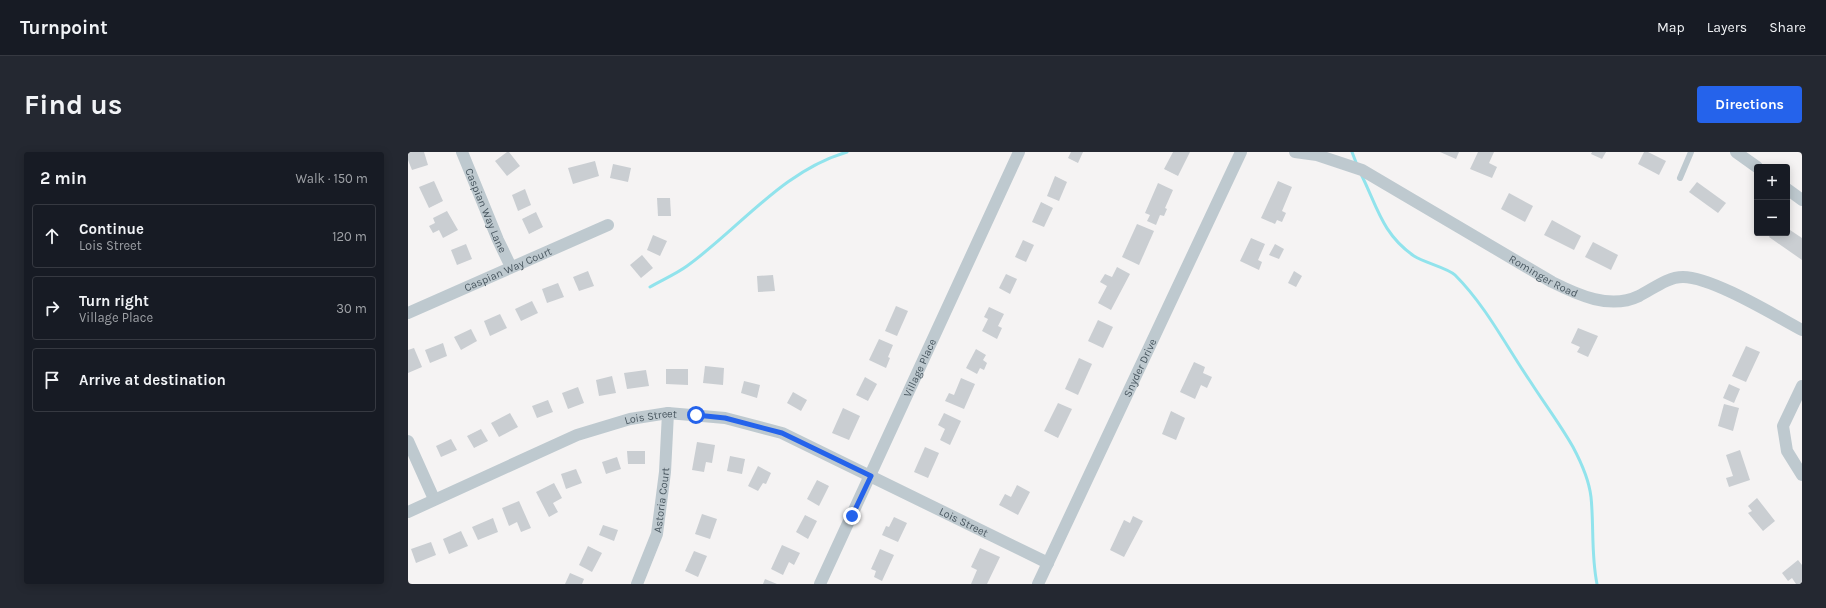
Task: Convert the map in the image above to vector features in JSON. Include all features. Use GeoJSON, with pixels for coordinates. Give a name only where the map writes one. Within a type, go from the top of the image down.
{"type":"FeatureCollection","features":[{"type":"Feature","properties":{"kind":"street","name":"Caspian Way Lane"},"geometry":{"type":"LineString","coordinates":[[462,152],[498,240],[512,267]]}},
{"type":"Feature","properties":{"kind":"street","name":"Village Place"},"geometry":{"type":"LineString","coordinates":[[820,584],[1019,152]]}},
{"type":"Feature","properties":{"kind":"street","name":"Snyder Drive"},"geometry":{"type":"LineString","coordinates":[[1038,584],[1241,152]]}},
{"type":"Feature","properties":{"kind":"street","name":"Rominger Road"},"geometry":{"type":"LineString","coordinates":[[1295,152],[1317,155],[1362,170],[1552,282],[1574,293],[1606,301],[1621,301],[1639,296],[1673,279],[1692,278],[1720,287],[1802,330]]}},
{"type":"Feature","properties":{"kind":"street"},"geometry":{"type":"LineString","coordinates":[[1736,152],[1754,165]]}},
{"type":"Feature","properties":{"kind":"street"},"geometry":{"type":"LineString","coordinates":[[1790,191],[1802,200]]}},
{"type":"Feature","properties":{"kind":"street","name":"Caspian Way Court"},"geometry":{"type":"LineString","coordinates":[[408,313],[608,226]]}},
{"type":"Feature","properties":{"kind":"street"},"geometry":{"type":"LineString","coordinates":[[1802,386],[1783,426],[1787,451],[1802,475]]}},
{"type":"Feature","properties":{"kind":"street","name":"Lois Street"},"geometry":{"type":"LineString","coordinates":[[408,512],[577,435],[630,419],[668,413],[725,418],[782,433],[1048,563]]}},
{"type":"Feature","properties":{"kind":"street","name":"Astoria Court"},"geometry":{"type":"LineString","coordinates":[[637,584],[657,534],[665,472],[668,413]]}},
{"type":"Feature","properties":{"kind":"street"},"geometry":{"type":"LineString","coordinates":[[408,441],[434,499]]}},
{"type":"Feature","properties":{"kind":"lane"},"geometry":{"type":"LineString","coordinates":[[1680,178],[1692,152]]}},
{"type":"Feature","properties":{"kind":"building"},"geometry":{"type":"Polygon","coordinates":[[[424,152],[428,165],[412,170],[408,160],[408,153],[424,152]]]}},
{"type":"Feature","properties":{"kind":"building"},"geometry":{"type":"Polygon","coordinates":[[[509,152],[520,166],[507,176],[495,161],[509,152]]]}},
{"type":"Feature","properties":{"kind":"building"},"geometry":{"type":"Polygon","coordinates":[[[1071,152],[1083,152],[1078,163],[1068,158],[1071,152]]]}},
{"type":"Feature","properties":{"kind":"building"},"geometry":{"type":"Polygon","coordinates":[[[1173,152],[1190,152],[1178,176],[1164,169],[1173,152]]]}},
{"type":"Feature","properties":{"kind":"building"},"geometry":{"type":"Polygon","coordinates":[[[1440,152],[1459,152],[1456,159],[1440,152]]]}},
{"type":"Feature","properties":{"kind":"building"},"geometry":{"type":"Polygon","coordinates":[[[1478,152],[1494,152],[1489,163],[1497,167],[1492,178],[1470,169],[1478,152]]]}},
{"type":"Feature","properties":{"kind":"building"},"geometry":{"type":"Polygon","coordinates":[[[1592,152],[1606,152],[1602,159],[1591,154],[1592,152]]]}},
{"type":"Feature","properties":{"kind":"building"},"geometry":{"type":"Polygon","coordinates":[[[1644,152],[1648,152],[1666,161],[1659,175],[1638,164],[1644,152]]]}},
{"type":"Feature","properties":{"kind":"building"},"geometry":{"type":"Polygon","coordinates":[[[595,161],[599,176],[573,184],[568,168],[595,161]]]}},
{"type":"Feature","properties":{"kind":"building"},"geometry":{"type":"Polygon","coordinates":[[[613,164],[631,168],[628,182],[610,178],[613,164]]]}},
{"type":"Feature","properties":{"kind":"building"},"geometry":{"type":"Polygon","coordinates":[[[1055,176],[1067,182],[1059,201],[1047,196],[1055,176]]]}},
{"type":"Feature","properties":{"kind":"building"},"geometry":{"type":"Polygon","coordinates":[[[434,181],[443,201],[429,208],[419,187],[434,181]]]}},
{"type":"Feature","properties":{"kind":"building"},"geometry":{"type":"Polygon","coordinates":[[[1278,181],[1292,187],[1282,211],[1286,213],[1282,222],[1277,220],[1275,224],[1261,218],[1278,181]]]}},
{"type":"Feature","properties":{"kind":"building"},"geometry":{"type":"Polygon","coordinates":[[[1697,182],[1726,203],[1718,213],[1689,192],[1697,182]]]}},
{"type":"Feature","properties":{"kind":"building"},"geometry":{"type":"Polygon","coordinates":[[[1158,183],[1173,190],[1165,208],[1167,209],[1164,216],[1160,215],[1156,225],[1147,221],[1150,215],[1145,213],[1158,183]]]}},
{"type":"Feature","properties":{"kind":"building"},"geometry":{"type":"Polygon","coordinates":[[[525,189],[531,205],[518,211],[512,195],[525,189]]]}},
{"type":"Feature","properties":{"kind":"building"},"geometry":{"type":"Polygon","coordinates":[[[1509,193],[1533,206],[1525,222],[1501,209],[1509,193]]]}},
{"type":"Feature","properties":{"kind":"building"},"geometry":{"type":"Polygon","coordinates":[[[657,198],[670,198],[671,216],[658,216],[657,198]]]}},
{"type":"Feature","properties":{"kind":"building"},"geometry":{"type":"Polygon","coordinates":[[[1041,202],[1053,208],[1044,227],[1032,222],[1041,202]]]}},
{"type":"Feature","properties":{"kind":"building"},"geometry":{"type":"Polygon","coordinates":[[[447,211],[458,230],[443,238],[439,230],[433,233],[429,226],[435,223],[433,218],[447,211]]]}},
{"type":"Feature","properties":{"kind":"building"},"geometry":{"type":"Polygon","coordinates":[[[536,212],[543,227],[529,234],[522,219],[536,212]]]}},
{"type":"Feature","properties":{"kind":"building"},"geometry":{"type":"Polygon","coordinates":[[[1552,220],[1581,236],[1574,250],[1544,235],[1552,220]]]}},
{"type":"Feature","properties":{"kind":"building"},"geometry":{"type":"Polygon","coordinates":[[[1137,224],[1154,231],[1139,265],[1122,257],[1137,224]]]}},
{"type":"Feature","properties":{"kind":"building"},"geometry":{"type":"Polygon","coordinates":[[[1790,230],[1802,238],[1802,260],[1769,237],[1790,236],[1790,230]]]}},
{"type":"Feature","properties":{"kind":"building"},"geometry":{"type":"Polygon","coordinates":[[[653,235],[667,241],[660,256],[647,250],[653,235]]]}},
{"type":"Feature","properties":{"kind":"building"},"geometry":{"type":"Polygon","coordinates":[[[1251,238],[1265,244],[1258,260],[1262,262],[1259,270],[1240,261],[1251,238]]]}},
{"type":"Feature","properties":{"kind":"building"},"geometry":{"type":"Polygon","coordinates":[[[1023,240],[1034,245],[1026,262],[1015,257],[1023,240]]]}},
{"type":"Feature","properties":{"kind":"building"},"geometry":{"type":"Polygon","coordinates":[[[1593,242],[1618,255],[1611,270],[1585,257],[1593,242]]]}},
{"type":"Feature","properties":{"kind":"building"},"geometry":{"type":"Polygon","coordinates":[[[466,244],[472,259],[457,265],[451,250],[466,244]]]}},
{"type":"Feature","properties":{"kind":"building"},"geometry":{"type":"Polygon","coordinates":[[[1275,244],[1284,249],[1279,259],[1269,255],[1275,244]]]}},
{"type":"Feature","properties":{"kind":"building"},"geometry":{"type":"Polygon","coordinates":[[[642,255],[653,268],[641,278],[630,265],[642,255]]]}},
{"type":"Feature","properties":{"kind":"building"},"geometry":{"type":"Polygon","coordinates":[[[1117,267],[1130,274],[1111,310],[1098,303],[1107,286],[1100,282],[1105,274],[1112,277],[1117,267]]]}},
{"type":"Feature","properties":{"kind":"building"},"geometry":{"type":"Polygon","coordinates":[[[588,271],[594,286],[579,291],[573,277],[588,271]]]}},
{"type":"Feature","properties":{"kind":"building"},"geometry":{"type":"Polygon","coordinates":[[[1294,271],[1302,276],[1296,287],[1288,283],[1294,271]]]}},
{"type":"Feature","properties":{"kind":"building"},"geometry":{"type":"Polygon","coordinates":[[[1006,274],[1017,279],[1010,294],[999,288],[1006,274]]]}},
{"type":"Feature","properties":{"kind":"building"},"geometry":{"type":"Polygon","coordinates":[[[773,275],[775,291],[758,292],[757,276],[773,275]]]}},
{"type":"Feature","properties":{"kind":"building"},"geometry":{"type":"Polygon","coordinates":[[[558,283],[564,297],[547,303],[542,289],[558,283]]]}},
{"type":"Feature","properties":{"kind":"building"},"geometry":{"type":"Polygon","coordinates":[[[532,301],[538,313],[521,321],[515,309],[532,301]]]}},
{"type":"Feature","properties":{"kind":"building"},"geometry":{"type":"Polygon","coordinates":[[[896,306],[908,311],[897,336],[885,331],[896,306]]]}},
{"type":"Feature","properties":{"kind":"building"},"geometry":{"type":"Polygon","coordinates":[[[989,307],[1004,314],[998,326],[1002,328],[997,339],[982,331],[988,319],[984,317],[989,307]]]}},
{"type":"Feature","properties":{"kind":"building"},"geometry":{"type":"Polygon","coordinates":[[[500,314],[507,328],[490,336],[484,321],[500,314]]]}},
{"type":"Feature","properties":{"kind":"building"},"geometry":{"type":"Polygon","coordinates":[[[1098,320],[1113,327],[1103,348],[1088,341],[1098,320]]]}},
{"type":"Feature","properties":{"kind":"building"},"geometry":{"type":"Polygon","coordinates":[[[1578,328],[1598,336],[1588,357],[1577,352],[1580,347],[1571,343],[1578,328]]]}},
{"type":"Feature","properties":{"kind":"building"},"geometry":{"type":"Polygon","coordinates":[[[471,329],[477,341],[461,350],[454,337],[471,329]]]}},
{"type":"Feature","properties":{"kind":"building"},"geometry":{"type":"Polygon","coordinates":[[[879,339],[893,345],[888,357],[890,358],[886,368],[869,360],[879,339]]]}},
{"type":"Feature","properties":{"kind":"building"},"geometry":{"type":"Polygon","coordinates":[[[443,343],[447,356],[430,363],[425,350],[443,343]]]}},
{"type":"Feature","properties":{"kind":"building"},"geometry":{"type":"Polygon","coordinates":[[[1746,346],[1760,352],[1746,382],[1732,376],[1746,346]]]}},
{"type":"Feature","properties":{"kind":"building"},"geometry":{"type":"Polygon","coordinates":[[[414,348],[422,367],[408,373],[408,350],[414,348]]]}},
{"type":"Feature","properties":{"kind":"building"},"geometry":{"type":"Polygon","coordinates":[[[976,349],[986,355],[983,360],[987,363],[984,370],[980,368],[977,374],[966,368],[976,349]]]}},
{"type":"Feature","properties":{"kind":"building"},"geometry":{"type":"Polygon","coordinates":[[[1079,358],[1092,364],[1078,395],[1065,389],[1079,358]]]}},
{"type":"Feature","properties":{"kind":"building"},"geometry":{"type":"Polygon","coordinates":[[[1194,362],[1205,367],[1203,373],[1212,377],[1207,388],[1201,385],[1195,399],[1180,392],[1194,362]]]}},
{"type":"Feature","properties":{"kind":"building"},"geometry":{"type":"Polygon","coordinates":[[[705,366],[724,368],[723,385],[703,383],[705,366]]]}},
{"type":"Feature","properties":{"kind":"building"},"geometry":{"type":"Polygon","coordinates":[[[666,369],[688,369],[688,385],[666,384],[666,369]]]}},
{"type":"Feature","properties":{"kind":"building"},"geometry":{"type":"Polygon","coordinates":[[[646,370],[649,386],[627,389],[624,373],[646,370]]]}},
{"type":"Feature","properties":{"kind":"building"},"geometry":{"type":"Polygon","coordinates":[[[612,376],[616,393],[599,396],[596,380],[612,376]]]}},
{"type":"Feature","properties":{"kind":"building"},"geometry":{"type":"Polygon","coordinates":[[[865,377],[877,384],[868,401],[856,395],[865,377]]]}},
{"type":"Feature","properties":{"kind":"building"},"geometry":{"type":"Polygon","coordinates":[[[961,378],[975,384],[964,409],[945,401],[949,393],[954,395],[961,378]]]}},
{"type":"Feature","properties":{"kind":"building"},"geometry":{"type":"Polygon","coordinates":[[[744,381],[760,385],[757,398],[741,393],[744,381]]]}},
{"type":"Feature","properties":{"kind":"building"},"geometry":{"type":"Polygon","coordinates":[[[1729,384],[1740,389],[1734,403],[1723,398],[1729,384]]]}},
{"type":"Feature","properties":{"kind":"building"},"geometry":{"type":"Polygon","coordinates":[[[578,387],[584,403],[568,409],[562,393],[578,387]]]}},
{"type":"Feature","properties":{"kind":"building"},"geometry":{"type":"Polygon","coordinates":[[[793,392],[807,400],[801,411],[787,403],[793,392]]]}},
{"type":"Feature","properties":{"kind":"building"},"geometry":{"type":"Polygon","coordinates":[[[548,400],[553,412],[537,418],[532,406],[548,400]]]}},
{"type":"Feature","properties":{"kind":"building"},"geometry":{"type":"Polygon","coordinates":[[[1058,403],[1072,409],[1058,438],[1044,431],[1058,403]]]}},
{"type":"Feature","properties":{"kind":"building"},"geometry":{"type":"Polygon","coordinates":[[[1724,404],[1739,408],[1733,431],[1718,426],[1724,404]]]}},
{"type":"Feature","properties":{"kind":"building"},"geometry":{"type":"Polygon","coordinates":[[[843,408],[860,416],[849,440],[832,433],[843,408]]]}},
{"type":"Feature","properties":{"kind":"building"},"geometry":{"type":"Polygon","coordinates":[[[1171,411],[1185,418],[1176,440],[1162,434],[1171,411]]]}},
{"type":"Feature","properties":{"kind":"building"},"geometry":{"type":"Polygon","coordinates":[[[510,413],[518,427],[499,437],[491,423],[510,413]]]}},
{"type":"Feature","properties":{"kind":"building"},"geometry":{"type":"Polygon","coordinates":[[[944,413],[961,421],[950,445],[940,440],[945,429],[938,425],[944,413]]]}},
{"type":"Feature","properties":{"kind":"building"},"geometry":{"type":"Polygon","coordinates":[[[481,429],[488,441],[474,448],[467,436],[481,429]]]}},
{"type":"Feature","properties":{"kind":"building"},"geometry":{"type":"Polygon","coordinates":[[[451,439],[457,450],[441,457],[436,446],[451,439]]]}},
{"type":"Feature","properties":{"kind":"building"},"geometry":{"type":"Polygon","coordinates":[[[697,442],[715,445],[712,463],[706,462],[704,472],[692,470],[697,442]]]}},
{"type":"Feature","properties":{"kind":"building"},"geometry":{"type":"Polygon","coordinates":[[[925,447],[939,453],[928,478],[914,472],[925,447]]]}},
{"type":"Feature","properties":{"kind":"building"},"geometry":{"type":"Polygon","coordinates":[[[1740,450],[1750,480],[1729,487],[1726,478],[1733,476],[1726,455],[1740,450]]]}},
{"type":"Feature","properties":{"kind":"building"},"geometry":{"type":"Polygon","coordinates":[[[627,451],[645,451],[645,464],[628,464],[627,451]]]}},
{"type":"Feature","properties":{"kind":"building"},"geometry":{"type":"Polygon","coordinates":[[[730,456],[745,459],[742,474],[727,471],[730,456]]]}},
{"type":"Feature","properties":{"kind":"building"},"geometry":{"type":"Polygon","coordinates":[[[617,457],[621,469],[606,474],[602,462],[617,457]]]}},
{"type":"Feature","properties":{"kind":"building"},"geometry":{"type":"Polygon","coordinates":[[[758,466],[771,473],[766,484],[763,483],[758,491],[748,486],[758,466]]]}},
{"type":"Feature","properties":{"kind":"building"},"geometry":{"type":"Polygon","coordinates":[[[576,469],[582,483],[566,489],[561,474],[576,469]]]}},
{"type":"Feature","properties":{"kind":"building"},"geometry":{"type":"Polygon","coordinates":[[[817,480],[829,486],[819,506],[807,499],[817,480]]]}},
{"type":"Feature","properties":{"kind":"building"},"geometry":{"type":"Polygon","coordinates":[[[554,483],[562,498],[553,503],[558,512],[549,517],[536,492],[554,483]]]}},
{"type":"Feature","properties":{"kind":"building"},"geometry":{"type":"Polygon","coordinates":[[[1017,485],[1030,492],[1018,515],[999,505],[1005,494],[1011,497],[1017,485]]]}},
{"type":"Feature","properties":{"kind":"building"},"geometry":{"type":"Polygon","coordinates":[[[1757,498],[1775,521],[1763,531],[1748,513],[1752,511],[1748,506],[1757,498]]]}},
{"type":"Feature","properties":{"kind":"building"},"geometry":{"type":"Polygon","coordinates":[[[519,501],[531,528],[521,532],[517,522],[509,526],[502,508],[519,501]]]}},
{"type":"Feature","properties":{"kind":"building"},"geometry":{"type":"Polygon","coordinates":[[[702,514],[717,519],[710,539],[695,534],[702,514]]]}},
{"type":"Feature","properties":{"kind":"building"},"geometry":{"type":"Polygon","coordinates":[[[805,515],[817,521],[808,539],[796,532],[805,515]]]}},
{"type":"Feature","properties":{"kind":"building"},"geometry":{"type":"Polygon","coordinates":[[[1133,516],[1143,521],[1124,557],[1110,550],[1124,520],[1130,523],[1133,516]]]}},
{"type":"Feature","properties":{"kind":"building"},"geometry":{"type":"Polygon","coordinates":[[[894,517],[907,523],[898,542],[882,535],[886,526],[889,527],[894,517]]]}},
{"type":"Feature","properties":{"kind":"building"},"geometry":{"type":"Polygon","coordinates":[[[493,518],[498,532],[478,540],[472,527],[493,518]]]}},
{"type":"Feature","properties":{"kind":"building"},"geometry":{"type":"Polygon","coordinates":[[[603,525],[618,530],[614,541],[599,535],[603,525]]]}},
{"type":"Feature","properties":{"kind":"building"},"geometry":{"type":"Polygon","coordinates":[[[461,531],[468,546],[449,554],[443,539],[461,531]]]}},
{"type":"Feature","properties":{"kind":"building"},"geometry":{"type":"Polygon","coordinates":[[[431,542],[436,555],[416,563],[411,549],[431,542]]]}},
{"type":"Feature","properties":{"kind":"building"},"geometry":{"type":"Polygon","coordinates":[[[782,545],[800,553],[794,565],[789,562],[783,575],[771,569],[782,545]]]}},
{"type":"Feature","properties":{"kind":"building"},"geometry":{"type":"Polygon","coordinates":[[[588,546],[602,553],[592,572],[579,565],[588,546]]]}},
{"type":"Feature","properties":{"kind":"building"},"geometry":{"type":"Polygon","coordinates":[[[980,548],[1000,557],[987,584],[971,584],[977,570],[971,567],[980,548]]]}},
{"type":"Feature","properties":{"kind":"building"},"geometry":{"type":"Polygon","coordinates":[[[880,549],[894,555],[882,581],[874,577],[876,571],[871,569],[880,549]]]}},
{"type":"Feature","properties":{"kind":"building"},"geometry":{"type":"Polygon","coordinates":[[[694,551],[707,556],[698,577],[685,571],[694,551]]]}},
{"type":"Feature","properties":{"kind":"building"},"geometry":{"type":"Polygon","coordinates":[[[1798,560],[1802,565],[1802,584],[1796,584],[1792,578],[1788,581],[1782,573],[1798,560]]]}},
{"type":"Feature","properties":{"kind":"building"},"geometry":{"type":"Polygon","coordinates":[[[570,573],[584,579],[582,584],[565,584],[570,573]]]}},
{"type":"Feature","properties":{"kind":"building"},"geometry":{"type":"Polygon","coordinates":[[[765,579],[777,584],[763,584],[765,579]]]}},
{"type":"Feature","properties":{"kind":"waterway"},"geometry":{"type":"LineString","coordinates":[[650,287],[687,266],[762,202],[802,172],[847,152]]}},
{"type":"Feature","properties":{"kind":"waterway"},"geometry":{"type":"LineString","coordinates":[[1352,152],[1357,165]]}},
{"type":"Feature","properties":{"kind":"waterway"},"geometry":{"type":"LineString","coordinates":[[1361,174],[1387,229],[1394,238],[1414,256],[1452,272],[1466,287],[1495,326],[1573,447],[1584,471],[1590,491],[1594,562],[1597,584]]}},
{"type":"Feature","properties":{"kind":"route"},"geometry":{"type":"LineString","coordinates":[[696,415],[725,418],[782,433],[871,476],[852,516]]}}]}
